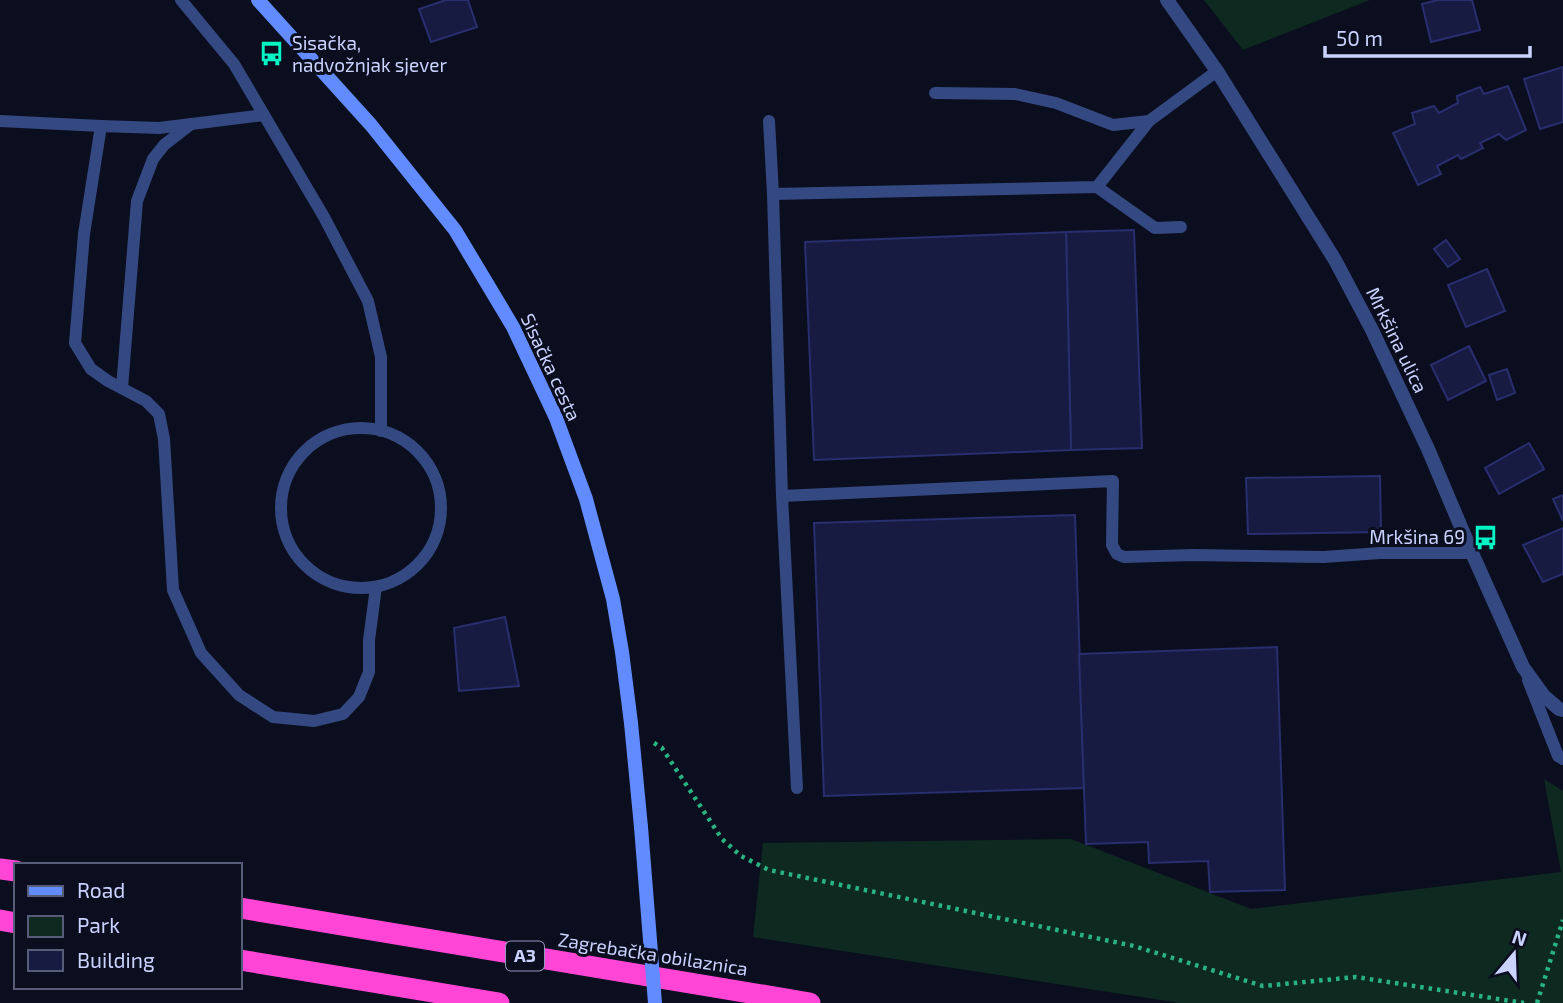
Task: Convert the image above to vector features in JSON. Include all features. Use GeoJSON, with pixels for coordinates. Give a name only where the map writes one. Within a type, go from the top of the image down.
{"type":"FeatureCollection","features":[{"type":"Feature","properties":{"kind":"highway","name":"Zagrebačka obilaznica"},"geometry":{"type":"LineString","coordinates":[[242,908],[810,1003]]}},
{"type":"Feature","properties":{"kind":"highway"},"geometry":{"type":"LineString","coordinates":[[242,960],[499,1003]]}},
{"type":"Feature","properties":{"kind":"main road","name":"Sisačka cesta"},"geometry":{"type":"LineString","coordinates":[[258,0],[371,125],[455,230],[513,327],[556,418],[586,499],[613,599],[631,723],[655,1003]]}},
{"type":"Feature","properties":{"kind":"street","name":"Mrkšina ulica"},"geometry":{"type":"LineString","coordinates":[[1167,0],[1217,71],[1335,260],[1372,330],[1427,449],[1523,667],[1544,696],[1563,710]]}},
{"type":"Feature","properties":{"kind":"lane"},"geometry":{"type":"LineString","coordinates":[[181,0],[234,64],[324,218],[368,301],[381,357],[381,431]]}},
{"type":"Feature","properties":{"kind":"lane"},"geometry":{"type":"LineString","coordinates":[[1097,187],[1149,121],[1217,71]]}},
{"type":"Feature","properties":{"kind":"lane"},"geometry":{"type":"LineString","coordinates":[[935,93],[1015,94],[1055,103],[1113,125],[1149,121]]}},
{"type":"Feature","properties":{"kind":"lane"},"geometry":{"type":"LineString","coordinates":[[0,121],[159,128],[264,115]]}},
{"type":"Feature","properties":{"kind":"lane"},"geometry":{"type":"LineString","coordinates":[[769,121],[782,496],[797,788]]}},
{"type":"Feature","properties":{"kind":"lane"},"geometry":{"type":"LineString","coordinates":[[122,388],[137,201],[153,159],[164,145],[191,124]]}},
{"type":"Feature","properties":{"kind":"lane"},"geometry":{"type":"LineString","coordinates":[[101,126],[84,234],[75,343],[91,369],[146,401],[159,414],[164,439],[173,590],[201,653],[239,695],[273,717],[314,721],[344,714],[359,697],[369,672],[369,640],[376,587]]}},
{"type":"Feature","properties":{"kind":"lane"},"geometry":{"type":"LineString","coordinates":[[773,194],[1097,187],[1155,228],[1181,227]]}},
{"type":"Feature","properties":{"kind":"lane"},"geometry":{"type":"LineString","coordinates":[[355,428],[381,431],[406,442],[425,460],[438,484],[441,512],[436,537],[422,561],[401,578],[376,587],[349,589],[325,580],[303,565],[288,544],[281,519],[281,492],[291,468],[307,448],[329,434],[355,428]]}},
{"type":"Feature","properties":{"kind":"lane"},"geometry":{"type":"LineString","coordinates":[[782,496],[1113,481],[1112,545],[1117,554],[1124,557],[1324,557],[1380,553],[1472,553]]}},
{"type":"Feature","properties":{"kind":"lane"},"geometry":{"type":"LineString","coordinates":[[1523,667],[1558,756],[1563,759]]}},
{"type":"Feature","properties":{"kind":"path"},"geometry":{"type":"LineString","coordinates":[[654,743],[662,748],[722,839],[741,856],[769,870],[1134,946],[1262,986],[1356,977],[1524,1003]]}},
{"type":"Feature","properties":{"kind":"path"},"geometry":{"type":"LineString","coordinates":[[1537,1003],[1563,920]]}},
{"type":"Feature","properties":{"kind":"green space"},"geometry":{"type":"Polygon","coordinates":[[[1204,0],[1370,0],[1243,50],[1204,0]]]}},
{"type":"Feature","properties":{"kind":"green space"},"geometry":{"type":"Polygon","coordinates":[[[1544,779],[1563,791],[1563,1003],[1180,1003],[753,937],[763,843],[1071,839],[1251,909],[1561,872],[1544,779]]]}},
{"type":"Feature","properties":{"kind":"building"},"geometry":{"type":"Polygon","coordinates":[[[446,0],[468,0],[477,27],[431,42],[419,9],[446,0]]]}},
{"type":"Feature","properties":{"kind":"building"},"geometry":{"type":"Polygon","coordinates":[[[1438,0],[1472,0],[1480,30],[1431,42],[1422,4],[1438,0]]]}},
{"type":"Feature","properties":{"kind":"building"},"geometry":{"type":"Polygon","coordinates":[[[1563,67],[1563,122],[1540,129],[1524,79],[1563,67]]]}},
{"type":"Feature","properties":{"kind":"building"},"geometry":{"type":"Polygon","coordinates":[[[1508,86],[1526,130],[1506,140],[1499,134],[1480,143],[1483,148],[1461,159],[1458,155],[1437,166],[1441,174],[1418,185],[1393,133],[1415,124],[1412,113],[1434,106],[1439,113],[1458,103],[1457,96],[1480,87],[1484,94],[1508,86]]]}},
{"type":"Feature","properties":{"kind":"building"},"geometry":{"type":"Polygon","coordinates":[[[1134,230],[1142,448],[1071,450],[1066,232],[1134,230]]]}},
{"type":"Feature","properties":{"kind":"building"},"geometry":{"type":"Polygon","coordinates":[[[1066,232],[1071,450],[814,460],[805,242],[1066,232]]]}},
{"type":"Feature","properties":{"kind":"building"},"geometry":{"type":"Polygon","coordinates":[[[1446,240],[1460,259],[1448,267],[1434,249],[1446,240]]]}},
{"type":"Feature","properties":{"kind":"building"},"geometry":{"type":"Polygon","coordinates":[[[1487,269],[1505,311],[1466,327],[1448,285],[1487,269]]]}},
{"type":"Feature","properties":{"kind":"building"},"geometry":{"type":"Polygon","coordinates":[[[1469,346],[1486,381],[1448,400],[1431,365],[1469,346]]]}},
{"type":"Feature","properties":{"kind":"building"},"geometry":{"type":"Polygon","coordinates":[[[1507,369],[1515,393],[1497,400],[1489,375],[1507,369]]]}},
{"type":"Feature","properties":{"kind":"building"},"geometry":{"type":"Polygon","coordinates":[[[1529,443],[1544,469],[1499,494],[1485,468],[1529,443]]]}},
{"type":"Feature","properties":{"kind":"building"},"geometry":{"type":"Polygon","coordinates":[[[1380,476],[1381,532],[1248,534],[1246,478],[1380,476]]]}},
{"type":"Feature","properties":{"kind":"building"},"geometry":{"type":"Polygon","coordinates":[[[1563,495],[1563,521],[1553,499],[1563,495]]]}},
{"type":"Feature","properties":{"kind":"building"},"geometry":{"type":"Polygon","coordinates":[[[1075,515],[1084,788],[824,796],[814,523],[1075,515]]]}},
{"type":"Feature","properties":{"kind":"building"},"geometry":{"type":"Polygon","coordinates":[[[1563,528],[1563,574],[1543,582],[1523,545],[1563,528]]]}},
{"type":"Feature","properties":{"kind":"building"},"geometry":{"type":"Polygon","coordinates":[[[505,617],[519,686],[459,691],[454,628],[505,617]]]}},
{"type":"Feature","properties":{"kind":"building"},"geometry":{"type":"Polygon","coordinates":[[[1277,647],[1285,890],[1210,892],[1208,861],[1149,863],[1148,842],[1086,844],[1079,654],[1277,647]]]}},
{"type":"Feature","properties":{"kind":"place","name":"Sisačka, nadvožnjak sjever"},"geometry":{"type":"Point","coordinates":[272,54]}},
{"type":"Feature","properties":{"kind":"place","name":"Mrkšina 69"},"geometry":{"type":"Point","coordinates":[1485,537]}}]}
